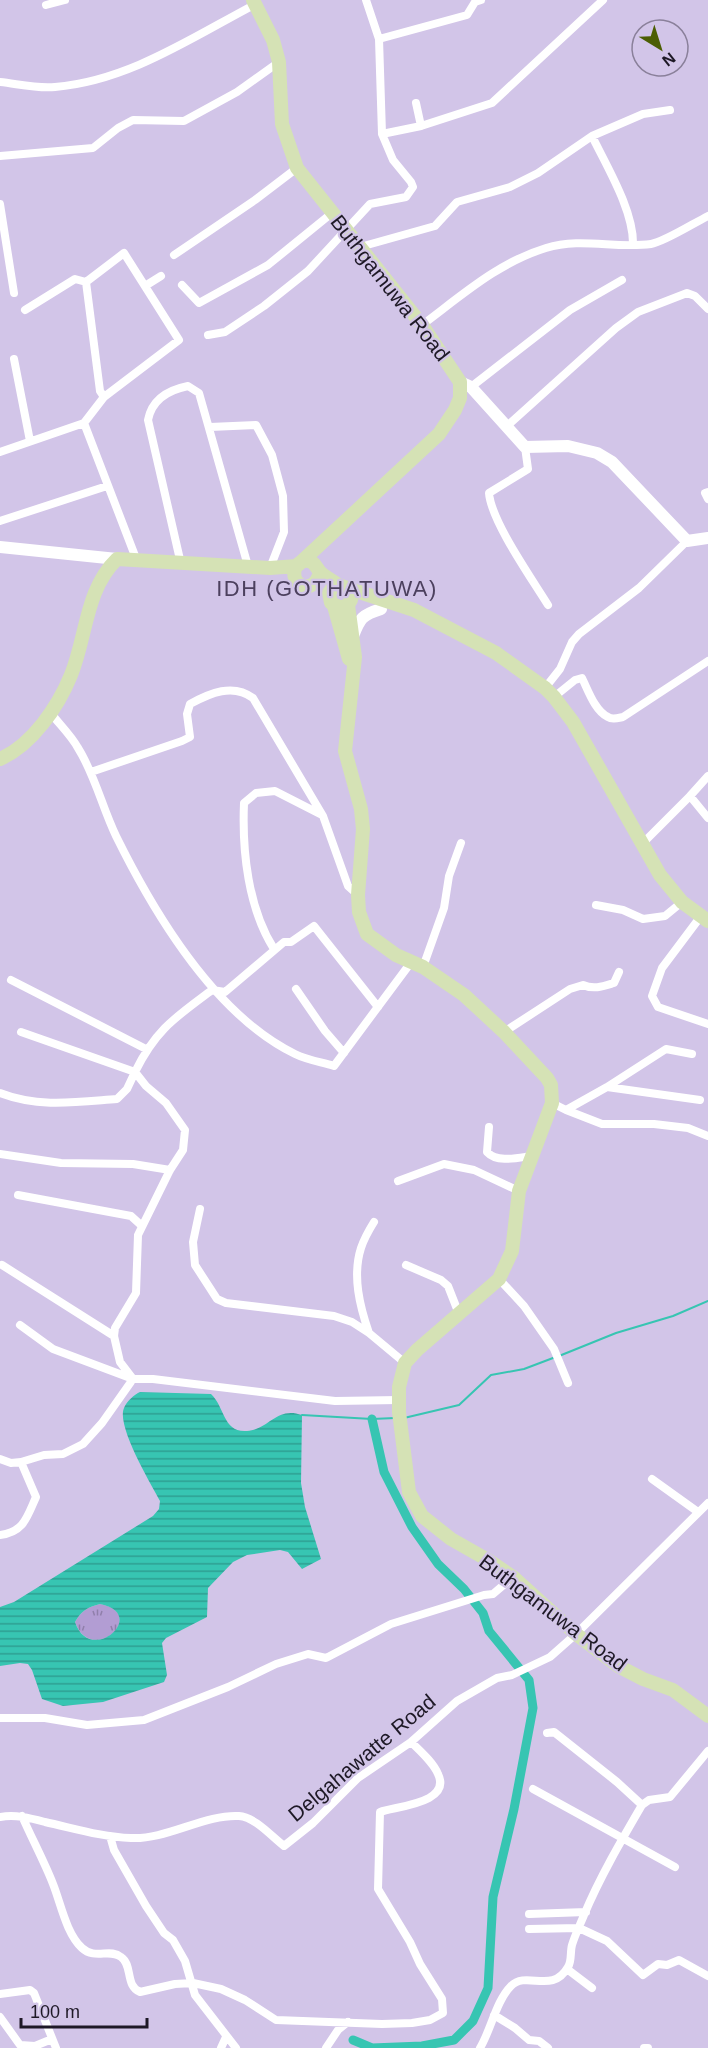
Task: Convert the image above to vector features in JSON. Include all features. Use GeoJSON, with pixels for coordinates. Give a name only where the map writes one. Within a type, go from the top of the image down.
{"type":"FeatureCollection","features":[{"type":"Feature","properties":{"kind":"main road","name":"Buthgamuwa Road"},"geometry":{"type":"LineString","coordinates":[[254,2],[273,40],[279,62],[282,124],[297,168],[466,384],[455,410],[439,434],[298,565]]}},
{"type":"Feature","properties":{"kind":"main road","name":"Buthgamuwa Road"},"geometry":{"type":"LineString","coordinates":[[319,570],[327,538]]}},
{"type":"Feature","properties":{"kind":"main road"},"geometry":{"type":"LineString","coordinates":[[0,759],[9,755],[36,733],[50,712],[71,675],[94,593],[117,559],[270,568],[298,565],[306,561],[313,562],[342,598],[353,636],[355,657],[352,670]]}},
{"type":"Feature","properties":{"kind":"main road"},"geometry":{"type":"LineString","coordinates":[[298,565],[294,571],[303,585]]}},
{"type":"Feature","properties":{"kind":"main road"},"geometry":{"type":"LineString","coordinates":[[270,568],[303,585],[342,598],[427,618]]}},
{"type":"Feature","properties":{"kind":"main road"},"geometry":{"type":"LineString","coordinates":[[303,585],[314,584],[318,579],[319,570]]}},
{"type":"Feature","properties":{"kind":"main road"},"geometry":{"type":"LineString","coordinates":[[342,598],[414,610],[496,653],[549,692],[573,722],[660,874],[682,902],[704,919]]}},
{"type":"Feature","properties":{"kind":"main road"},"geometry":{"type":"LineString","coordinates":[[342,598],[352,670],[351,710],[345,751],[361,809],[363,829],[358,895],[359,912],[367,934],[396,955],[417,964],[464,995],[504,1032],[551,1085],[552,1103],[519,1191],[512,1251],[499,1279],[405,1363]]}},
{"type":"Feature","properties":{"kind":"main road","name":"Buthgamuwa Road"},"geometry":{"type":"LineString","coordinates":[[405,1363],[399,1413],[408,1492],[422,1516],[451,1539],[513,1577],[576,1634],[618,1666],[673,1690],[708,1716]]}},
{"type":"Feature","properties":{"kind":"street"},"geometry":{"type":"LineString","coordinates":[[45,5],[65,0]]}},
{"type":"Feature","properties":{"kind":"street"},"geometry":{"type":"LineString","coordinates":[[208,335],[225,332],[264,306],[308,271],[370,204],[406,197],[412,187],[411,182],[393,160],[382,134],[379,39],[367,0]]}},
{"type":"Feature","properties":{"kind":"street"},"geometry":{"type":"LineString","coordinates":[[379,39],[467,15],[475,2],[481,0]]}},
{"type":"Feature","properties":{"kind":"street"},"geometry":{"type":"LineString","coordinates":[[382,134],[421,126],[492,102],[603,0]]}},
{"type":"Feature","properties":{"kind":"street"},"geometry":{"type":"LineString","coordinates":[[0,82],[53,87],[95,81],[143,63],[254,2]]}},
{"type":"Feature","properties":{"kind":"street"},"geometry":{"type":"LineString","coordinates":[[0,156],[93,148],[118,128],[133,120],[184,121],[237,92],[279,62]]}},
{"type":"Feature","properties":{"kind":"street"},"geometry":{"type":"LineString","coordinates":[[416,103],[421,126]]}},
{"type":"Feature","properties":{"kind":"street"},"geometry":{"type":"LineString","coordinates":[[360,247],[435,226],[457,202],[510,188],[538,173],[592,136],[643,114],[670,110]]}},
{"type":"Feature","properties":{"kind":"street"},"geometry":{"type":"LineString","coordinates":[[592,136],[622,200],[633,236],[633,245]]}},
{"type":"Feature","properties":{"kind":"street"},"geometry":{"type":"LineString","coordinates":[[174,255],[255,200],[297,168]]}},
{"type":"Feature","properties":{"kind":"street"},"geometry":{"type":"LineString","coordinates":[[0,204],[14,293]]}},
{"type":"Feature","properties":{"kind":"street"},"geometry":{"type":"LineString","coordinates":[[182,285],[199,303],[268,265],[332,213]]}},
{"type":"Feature","properties":{"kind":"street"},"geometry":{"type":"LineString","coordinates":[[422,325],[500,267],[546,248],[577,242],[654,244],[708,216]]}},
{"type":"Feature","properties":{"kind":"street"},"geometry":{"type":"LineString","coordinates":[[0,452],[84,423],[104,397],[179,340],[124,253],[86,282]]}},
{"type":"Feature","properties":{"kind":"street"},"geometry":{"type":"LineString","coordinates":[[145,286],[161,276]]}},
{"type":"Feature","properties":{"kind":"street"},"geometry":{"type":"LineString","coordinates":[[25,310],[75,279],[86,282]]}},
{"type":"Feature","properties":{"kind":"street"},"geometry":{"type":"LineString","coordinates":[[548,605],[506,535],[489,501],[489,493],[528,469],[525,447],[466,384],[570,310],[622,280]]}},
{"type":"Feature","properties":{"kind":"street"},"geometry":{"type":"LineString","coordinates":[[86,282],[100,391],[104,397]]}},
{"type":"Feature","properties":{"kind":"street"},"geometry":{"type":"LineString","coordinates":[[507,426],[616,328],[638,312],[687,293],[695,296],[708,309]]}},
{"type":"Feature","properties":{"kind":"street"},"geometry":{"type":"LineString","coordinates":[[14,359],[30,441]]}},
{"type":"Feature","properties":{"kind":"street"},"geometry":{"type":"LineString","coordinates":[[181,564],[148,420],[150,410],[159,398],[172,389],[188,386],[199,393],[248,566]]}},
{"type":"Feature","properties":{"kind":"street"},"geometry":{"type":"LineString","coordinates":[[84,423],[137,561]]}},
{"type":"Feature","properties":{"kind":"street"},"geometry":{"type":"LineString","coordinates":[[210,427],[256,425],[272,455],[283,495],[284,532],[270,568]]}},
{"type":"Feature","properties":{"kind":"street"},"geometry":{"type":"LineString","coordinates":[[525,447],[568,446],[597,453],[612,462],[687,541]]}},
{"type":"Feature","properties":{"kind":"street"},"geometry":{"type":"LineString","coordinates":[[0,521],[107,486]]}},
{"type":"Feature","properties":{"kind":"street"},"geometry":{"type":"LineString","coordinates":[[708,492],[705,493],[708,500]]}},
{"type":"Feature","properties":{"kind":"street"},"geometry":{"type":"LineString","coordinates":[[549,692],[572,642],[579,634],[639,588],[687,541],[708,538]]}},
{"type":"Feature","properties":{"kind":"street"},"geometry":{"type":"LineString","coordinates":[[0,547],[117,559]]}},
{"type":"Feature","properties":{"kind":"street"},"geometry":{"type":"LineString","coordinates":[[353,636],[359,619],[370,612],[381,609]]}},
{"type":"Feature","properties":{"kind":"street"},"geometry":{"type":"LineString","coordinates":[[549,692],[582,678],[592,700],[605,716],[611,719],[623,717],[708,661]]}},
{"type":"Feature","properties":{"kind":"street"},"geometry":{"type":"LineString","coordinates":[[91,771],[190,737],[187,714],[190,704],[202,697],[230,689],[244,691],[253,698],[323,816],[348,886],[358,895]]}},
{"type":"Feature","properties":{"kind":"street"},"geometry":{"type":"LineString","coordinates":[[50,712],[78,747],[91,771],[115,835],[157,909],[212,990],[264,1035],[296,1055],[334,1065],[378,1007],[417,964],[444,908],[449,876],[460,843]]}},
{"type":"Feature","properties":{"kind":"street"},"geometry":{"type":"LineString","coordinates":[[642,844],[708,776]]}},
{"type":"Feature","properties":{"kind":"street"},"geometry":{"type":"LineString","coordinates":[[274,949],[262,931],[250,884],[243,826],[244,803],[256,793],[275,791],[323,816]]}},
{"type":"Feature","properties":{"kind":"street"},"geometry":{"type":"LineString","coordinates":[[690,796],[708,818]]}},
{"type":"Feature","properties":{"kind":"street"},"geometry":{"type":"LineString","coordinates":[[596,904],[623,910],[643,919],[664,916],[682,902]]}},
{"type":"Feature","properties":{"kind":"street"},"geometry":{"type":"LineString","coordinates":[[704,919],[662,968],[652,996],[658,1007],[708,1024]]}},
{"type":"Feature","properties":{"kind":"street"},"geometry":{"type":"LineString","coordinates":[[0,1092],[14,1098],[43,1104],[117,1099],[127,1089],[146,1049],[165,1026],[212,990],[225,992],[274,949],[284,942],[291,942],[314,926],[378,1007]]}},
{"type":"Feature","properties":{"kind":"street"},"geometry":{"type":"LineString","coordinates":[[504,1032],[570,989],[583,985],[590,988],[614,983],[619,972]]}},
{"type":"Feature","properties":{"kind":"street"},"geometry":{"type":"LineString","coordinates":[[11,980],[146,1049]]}},
{"type":"Feature","properties":{"kind":"street"},"geometry":{"type":"LineString","coordinates":[[296,989],[325,1031],[344,1053]]}},
{"type":"Feature","properties":{"kind":"street"},"geometry":{"type":"LineString","coordinates":[[21,1032],[135,1072],[146,1086],[166,1103],[185,1130],[183,1150],[141,1226],[138,1235],[136,1293],[115,1328],[114,1336],[120,1362],[133,1379]]}},
{"type":"Feature","properties":{"kind":"street"},"geometry":{"type":"LineString","coordinates":[[566,1110],[666,1049],[692,1054]]}},
{"type":"Feature","properties":{"kind":"street"},"geometry":{"type":"LineString","coordinates":[[607,1087],[700,1101]]}},
{"type":"Feature","properties":{"kind":"street"},"geometry":{"type":"LineString","coordinates":[[552,1103],[602,1124],[654,1124],[688,1128],[708,1136]]}},
{"type":"Feature","properties":{"kind":"street"},"geometry":{"type":"LineString","coordinates":[[489,1128],[486,1152],[491,1157],[498,1159],[531,1156]]}},
{"type":"Feature","properties":{"kind":"street"},"geometry":{"type":"LineString","coordinates":[[0,1154],[61,1163],[133,1164],[170,1170]]}},
{"type":"Feature","properties":{"kind":"street"},"geometry":{"type":"LineString","coordinates":[[398,1181],[444,1164],[474,1170],[519,1191]]}},
{"type":"Feature","properties":{"kind":"street"},"geometry":{"type":"LineString","coordinates":[[18,1195],[131,1215],[141,1226]]}},
{"type":"Feature","properties":{"kind":"street"},"geometry":{"type":"LineString","coordinates":[[200,1209],[193,1242],[195,1264],[217,1299],[226,1303],[334,1316],[352,1322],[405,1363]]}},
{"type":"Feature","properties":{"kind":"street"},"geometry":{"type":"LineString","coordinates":[[369,1333],[361,1308],[357,1269],[361,1247],[374,1222]]}},
{"type":"Feature","properties":{"kind":"street"},"geometry":{"type":"LineString","coordinates":[[2,1265],[114,1336]]}},
{"type":"Feature","properties":{"kind":"street"},"geometry":{"type":"LineString","coordinates":[[406,1265],[441,1280],[448,1286],[459,1314]]}},
{"type":"Feature","properties":{"kind":"street"},"geometry":{"type":"LineString","coordinates":[[499,1279],[524,1306],[554,1349],[558,1364],[568,1383]]}},
{"type":"Feature","properties":{"kind":"street"},"geometry":{"type":"LineString","coordinates":[[20,1325],[53,1349],[133,1379],[153,1379],[335,1401],[399,1413]]}},
{"type":"Feature","properties":{"kind":"street"},"geometry":{"type":"LineString","coordinates":[[0,1459],[11,1463],[21,1462],[44,1455],[63,1454],[83,1444],[102,1423],[133,1379]]}},
{"type":"Feature","properties":{"kind":"street"},"geometry":{"type":"LineString","coordinates":[[0,1535],[13,1533],[24,1523],[36,1497],[21,1462]]}},
{"type":"Feature","properties":{"kind":"street"},"geometry":{"type":"LineString","coordinates":[[652,1479],[698,1512]]}},
{"type":"Feature","properties":{"kind":"street","name":"Delgahawatte Road"},"geometry":{"type":"LineString","coordinates":[[0,1817],[22,1816],[133,1839],[239,1816],[249,1819],[285,1846],[313,1823],[358,1778],[411,1742],[457,1701],[497,1678],[512,1675],[550,1657],[708,1503]]}},
{"type":"Feature","properties":{"kind":"street"},"geometry":{"type":"LineString","coordinates":[[0,1719],[45,1718],[87,1725],[144,1720],[276,1664],[308,1654],[326,1658],[391,1624],[493,1594],[513,1577]]}},
{"type":"Feature","properties":{"kind":"street"},"geometry":{"type":"LineString","coordinates":[[547,1733],[554,1732],[642,1805]]}},
{"type":"Feature","properties":{"kind":"street"},"geometry":{"type":"LineString","coordinates":[[22,1816],[53,1883],[75,1940],[92,1955],[116,1954],[125,1960],[132,1986],[140,1992],[175,1984],[193,1983],[221,1989],[245,2000],[276,2020],[381,2024],[430,2020],[443,2013],[442,1999],[420,1965],[410,1942],[378,1889],[380,1812],[427,1800],[438,1792],[441,1783],[439,1774],[432,1764],[411,1742]]}},
{"type":"Feature","properties":{"kind":"street"},"geometry":{"type":"LineString","coordinates":[[484,2047],[494,2015],[510,1987],[516,1982],[550,1982],[560,1977],[567,1969],[572,1947],[585,1912],[642,1805],[649,1800],[670,1797],[708,1751]]}},
{"type":"Feature","properties":{"kind":"street"},"geometry":{"type":"LineString","coordinates":[[533,1790],[675,1867]]}},
{"type":"Feature","properties":{"kind":"street"},"geometry":{"type":"LineString","coordinates":[[110,1836],[114,1850],[146,1906],[164,1933],[173,1940],[193,1983],[195,1995],[236,2048]]}},
{"type":"Feature","properties":{"kind":"street"},"geometry":{"type":"LineString","coordinates":[[529,1914],[585,1912]]}},
{"type":"Feature","properties":{"kind":"street"},"geometry":{"type":"LineString","coordinates":[[528,1929],[579,1928],[607,1941],[643,1975],[658,1964],[667,1965],[679,1960],[708,1976]]}},
{"type":"Feature","properties":{"kind":"street"},"geometry":{"type":"LineString","coordinates":[[567,1969],[592,1988]]}},
{"type":"Feature","properties":{"kind":"street"},"geometry":{"type":"LineString","coordinates":[[0,1994],[30,1990],[34,1993],[54,2043],[35,2046],[20,2045],[0,2017]]}},
{"type":"Feature","properties":{"kind":"street"},"geometry":{"type":"LineString","coordinates":[[494,2015],[529,2040],[539,2041],[548,2048]]}},
{"type":"Feature","properties":{"kind":"street"},"geometry":{"type":"LineString","coordinates":[[326,2048],[338,2030],[348,2022]]}},
{"type":"Feature","properties":{"kind":"street"},"geometry":{"type":"LineString","coordinates":[[221,2048],[226,2037]]}},
{"type":"Feature","properties":{"kind":"green space"},"geometry":{"type":"Polygon","coordinates":[[[100,1604],[114,1609],[119,1617],[118,1626],[112,1634],[103,1639],[93,1640],[83,1635],[75,1622],[85,1610],[100,1604]]]}},
{"type":"Feature","properties":{"kind":"shaded area"},"geometry":{"type":"Polygon","coordinates":[[[140,1392],[211,1394],[229,1424],[239,1431],[255,1429],[286,1413],[302,1415],[301,1483],[305,1507],[321,1559],[302,1569],[288,1552],[280,1550],[247,1555],[233,1562],[208,1588],[207,1617],[166,1638],[162,1643],[167,1675],[164,1682],[103,1702],[63,1706],[42,1699],[28,1664],[0,1666],[0,1607],[14,1602],[153,1516],[159,1509],[160,1501],[136,1455],[125,1428],[123,1416],[125,1406],[140,1392]],[[100,1604],[82,1612],[75,1622],[82,1635],[92,1640],[103,1639],[112,1634],[118,1626],[119,1617],[114,1609],[100,1604]]]}},
{"type":"Feature","properties":{"kind":"waterway"},"geometry":{"type":"LineString","coordinates":[[559,1356],[616,1333],[673,1316],[708,1301]]}},
{"type":"Feature","properties":{"kind":"waterway"},"geometry":{"type":"LineString","coordinates":[[404,1418],[459,1405],[491,1375],[524,1369],[553,1358]]}},
{"type":"Feature","properties":{"kind":"waterway"},"geometry":{"type":"LineString","coordinates":[[302,1415],[395,1418]]}},
{"type":"Feature","properties":{"kind":"waterway"},"geometry":{"type":"LineString","coordinates":[[353,2040],[372,2048],[422,2046],[454,2040],[473,2021],[488,1988],[493,1897],[514,1809],[533,1708],[529,1680],[489,1631],[483,1613],[464,1589],[438,1564],[412,1527],[384,1472],[372,1419]]}},
{"type":"Feature","properties":{"kind":"district","name":"IDH (GOTHATUWA)"},"geometry":{"type":"Point","coordinates":[327,588]}}]}
